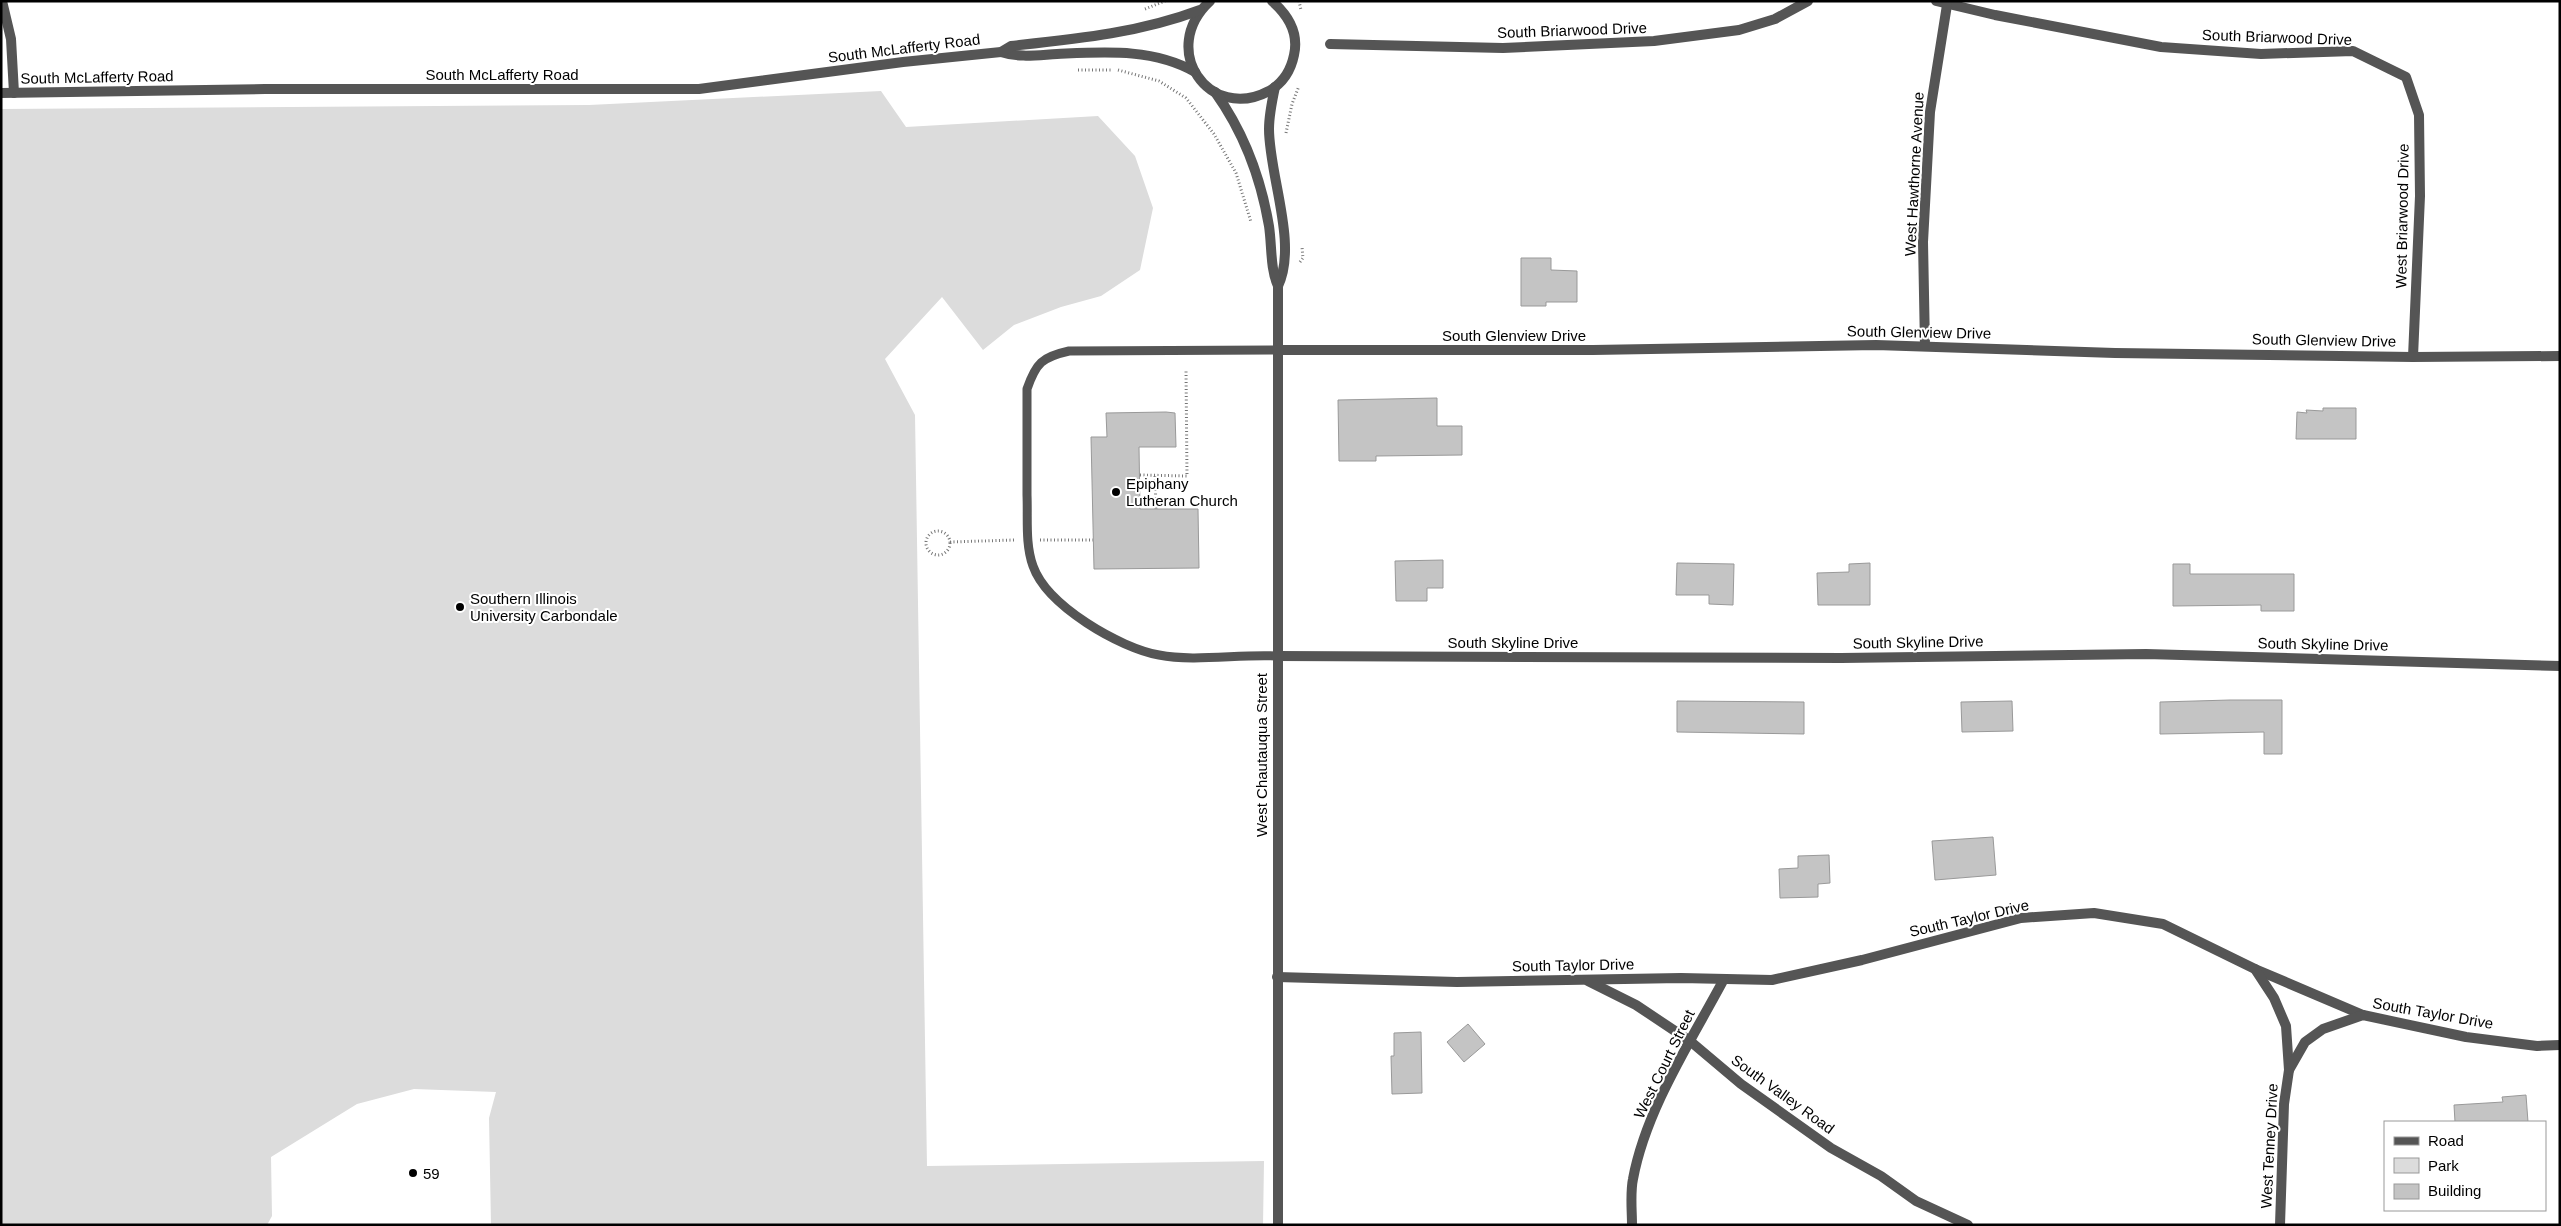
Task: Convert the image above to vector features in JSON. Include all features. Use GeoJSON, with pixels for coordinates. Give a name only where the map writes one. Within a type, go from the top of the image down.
{"type":"FeatureCollection","features":[{"type":"Feature","properties":{"kind":"street"},"geometry":{"type":"LineString","coordinates":[[2,1],[11,38],[14,93]]}},
{"type":"Feature","properties":{"kind":"street","name":"West Chautauqua Street"},"geometry":{"type":"LineString","coordinates":[[1210,1],[1200,10],[1191,25],[1188,56],[1195,72],[1204,84],[1215,92],[1234,122],[1258,181],[1269,227],[1273,275],[1278,286],[1276,656],[1278,1225]]}},
{"type":"Feature","properties":{"kind":"street","name":"West Chautauqua Street"},"geometry":{"type":"LineString","coordinates":[[1215,92],[1243,99],[1260,96],[1275,87],[1289,71],[1295,51],[1294,30],[1283,6],[1272,1]]}},
{"type":"Feature","properties":{"kind":"street","name":"South Briarwood Drive"},"geometry":{"type":"LineString","coordinates":[[1330,44],[1503,48],[1654,41],[1739,30],[1775,19],[1808,1]]}},
{"type":"Feature","properties":{"kind":"street","name":"South Briarwood Drive"},"geometry":{"type":"LineString","coordinates":[[1936,1],[1948,5],[2161,47],[2261,54],[2353,51],[2406,77]]}},
{"type":"Feature","properties":{"kind":"street","name":"West Hawthorne Avenue"},"geometry":{"type":"LineString","coordinates":[[1925,346],[1923,242],[1930,112],[1948,5]]}},
{"type":"Feature","properties":{"kind":"street","name":"South McLafferty Road"},"geometry":{"type":"LineString","coordinates":[[1,93],[265,89],[699,89],[903,62],[1000,52],[1011,46],[1128,32],[1200,10]]}},
{"type":"Feature","properties":{"kind":"street","name":"South McLafferty Road"},"geometry":{"type":"LineString","coordinates":[[1000,52],[1013,56],[1089,52],[1144,54],[1171,60],[1195,72]]}},
{"type":"Feature","properties":{"kind":"street","name":"West Briarwood Drive"},"geometry":{"type":"LineString","coordinates":[[2406,77],[2418,115],[2420,196],[2413,357]]}},
{"type":"Feature","properties":{"kind":"street","name":"West Chautauqua Street"},"geometry":{"type":"LineString","coordinates":[[1275,87],[1269,130],[1283,240],[1284,273],[1278,286]]}},
{"type":"Feature","properties":{"kind":"street","name":"South Glenview Drive"},"geometry":{"type":"LineString","coordinates":[[1278,350],[1925,346],[2115,353],[2413,357],[2560,356]]}},
{"type":"Feature","properties":{"kind":"street","name":"South Skyline Drive"},"geometry":{"type":"LineString","coordinates":[[1276,656],[1841,658],[2146,654],[2560,666]]}},
{"type":"Feature","properties":{"kind":"street","name":"South Taylor Drive"},"geometry":{"type":"LineString","coordinates":[[1277,977],[1457,982],[1772,980],[1862,960],[2021,918],[2094,913],[2163,924],[2255,969],[2363,1015],[2466,1037],[2537,1046],[2560,1045]]}},
{"type":"Feature","properties":{"kind":"street"},"geometry":{"type":"LineString","coordinates":[[2255,969],[2274,998],[2286,1026],[2289,1070]]}},
{"type":"Feature","properties":{"kind":"street","name":"West Court Street"},"geometry":{"type":"LineString","coordinates":[[1632,1225],[1632,1180],[1646,1133],[1672,1074],[1724,979]]}},
{"type":"Feature","properties":{"kind":"street","name":"South Valley Road"},"geometry":{"type":"LineString","coordinates":[[1585,980],[1636,1005],[1690,1041],[1741,1084],[1831,1148],[1881,1176],[1916,1201],[1968,1225]]}},
{"type":"Feature","properties":{"kind":"street","name":"South Taylor Drive"},"geometry":{"type":"LineString","coordinates":[[2289,1070],[2305,1042],[2323,1029],[2363,1015]]}},
{"type":"Feature","properties":{"kind":"street","name":"West Tenney Drive"},"geometry":{"type":"LineString","coordinates":[[2280,1225],[2284,1104],[2289,1070]]}},
{"type":"Feature","properties":{"kind":"lane"},"geometry":{"type":"LineString","coordinates":[[1276,656],[1245,654],[1183,658],[1159,655],[1124,644],[1094,629],[1050,592],[1033,567],[1029,540],[1027,389],[1034,369],[1041,361],[1053,354],[1070,351],[1278,350]]}},
{"type":"Feature","properties":{"kind":"path"},"geometry":{"type":"LineString","coordinates":[[1299,1],[1303,16]]}},
{"type":"Feature","properties":{"kind":"path"},"geometry":{"type":"LineString","coordinates":[[1074,70],[1119,70],[1159,80],[1186,98],[1214,134],[1236,173],[1253,228]]}},
{"type":"Feature","properties":{"kind":"path"},"geometry":{"type":"LineString","coordinates":[[1285,136],[1292,104],[1301,80]]}},
{"type":"Feature","properties":{"kind":"path"},"geometry":{"type":"LineString","coordinates":[[1297,265],[1303,258],[1301,240]]}},
{"type":"Feature","properties":{"kind":"path"},"geometry":{"type":"LineString","coordinates":[[1140,475],[1187,476],[1186,369]]}},
{"type":"Feature","properties":{"kind":"path"},"geometry":{"type":"LineString","coordinates":[[1155,476],[1156,509]]}},
{"type":"Feature","properties":{"kind":"path"},"geometry":{"type":"LineString","coordinates":[[936,530],[947,534],[950,542],[946,552],[938,555],[930,552],[926,545],[927,537],[936,530]]}},
{"type":"Feature","properties":{"kind":"path"},"geometry":{"type":"LineString","coordinates":[[950,542],[1093,540]]}},
{"type":"Feature","properties":{"kind":"green space","name":"Southern Illinois University Carbondale"},"geometry":{"type":"Polygon","coordinates":[[[881,91],[906,127],[1098,116],[1135,156],[1153,208],[1140,270],[1101,296],[1061,307],[1014,325],[983,350],[942,297],[885,359],[915,415],[927,1166],[1264,1161],[1263,1225],[491,1225],[489,1118],[496,1092],[414,1089],[357,1104],[271,1157],[272,1216],[267,1225],[1,1225],[1,109],[589,105],[881,91]]]}},
{"type":"Feature","properties":{"kind":"building"},"geometry":{"type":"Polygon","coordinates":[[[1521,258],[1551,258],[1551,270],[1577,271],[1577,302],[1546,302],[1546,306],[1521,306],[1521,258]]]}},
{"type":"Feature","properties":{"kind":"building"},"geometry":{"type":"Polygon","coordinates":[[[1437,398],[1437,426],[1462,426],[1462,455],[1376,456],[1376,461],[1339,461],[1338,400],[1437,398]]]}},
{"type":"Feature","properties":{"kind":"building"},"geometry":{"type":"Polygon","coordinates":[[[2323,408],[2356,408],[2356,439],[2296,439],[2297,412],[2307,413],[2306,410],[2323,411],[2323,408]]]}},
{"type":"Feature","properties":{"kind":"building","name":"Epiphany Lutheran Church"},"geometry":{"type":"Polygon","coordinates":[[[1106,413],[1175,413],[1176,447],[1139,447],[1140,509],[1198,509],[1199,568],[1094,569],[1091,437],[1107,437],[1106,413]]]}},
{"type":"Feature","properties":{"kind":"building"},"geometry":{"type":"Polygon","coordinates":[[[1443,560],[1443,588],[1427,588],[1427,601],[1396,601],[1395,561],[1443,560]]]}},
{"type":"Feature","properties":{"kind":"building"},"geometry":{"type":"Polygon","coordinates":[[[1677,563],[1734,564],[1733,605],[1709,604],[1709,595],[1676,595],[1677,563]]]}},
{"type":"Feature","properties":{"kind":"building"},"geometry":{"type":"Polygon","coordinates":[[[1870,563],[1870,605],[1818,605],[1817,573],[1849,572],[1849,564],[1870,563]]]}},
{"type":"Feature","properties":{"kind":"building"},"geometry":{"type":"Polygon","coordinates":[[[2173,564],[2190,564],[2190,574],[2294,574],[2294,611],[2261,611],[2261,605],[2173,606],[2173,564]]]}},
{"type":"Feature","properties":{"kind":"building"},"geometry":{"type":"Polygon","coordinates":[[[2282,700],[2282,754],[2264,754],[2264,732],[2160,734],[2160,702],[2282,700]]]}},
{"type":"Feature","properties":{"kind":"building"},"geometry":{"type":"Polygon","coordinates":[[[1677,701],[1804,702],[1804,734],[1677,732],[1677,701]]]}},
{"type":"Feature","properties":{"kind":"building"},"geometry":{"type":"Polygon","coordinates":[[[2012,701],[2013,731],[1962,732],[1961,702],[2012,701]]]}},
{"type":"Feature","properties":{"kind":"building"},"geometry":{"type":"Polygon","coordinates":[[[1993,837],[1996,875],[1935,880],[1932,841],[1993,837]]]}},
{"type":"Feature","properties":{"kind":"building"},"geometry":{"type":"Polygon","coordinates":[[[1829,855],[1830,883],[1818,884],[1818,897],[1780,898],[1779,869],[1798,868],[1798,856],[1829,855]]]}},
{"type":"Feature","properties":{"kind":"building"},"geometry":{"type":"Polygon","coordinates":[[[1468,1024],[1485,1044],[1464,1062],[1447,1042],[1468,1024]]]}},
{"type":"Feature","properties":{"kind":"building"},"geometry":{"type":"Polygon","coordinates":[[[1421,1032],[1422,1093],[1392,1094],[1391,1056],[1394,1056],[1394,1033],[1421,1032]]]}},
{"type":"Feature","properties":{"kind":"building"},"geometry":{"type":"Polygon","coordinates":[[[2526,1095],[2528,1121],[2455,1121],[2454,1105],[2503,1102],[2502,1097],[2526,1095]]]}},
{"type":"Feature","properties":{"kind":"place","name":"Epiphany Lutheran Church"},"geometry":{"type":"Point","coordinates":[1116,492]}},
{"type":"Feature","properties":{"kind":"place","name":"Southern Illinois University Carbondale"},"geometry":{"type":"Point","coordinates":[460,607]}},
{"type":"Feature","properties":{"kind":"place","name":"59"},"geometry":{"type":"Point","coordinates":[413,1173]}}]}
